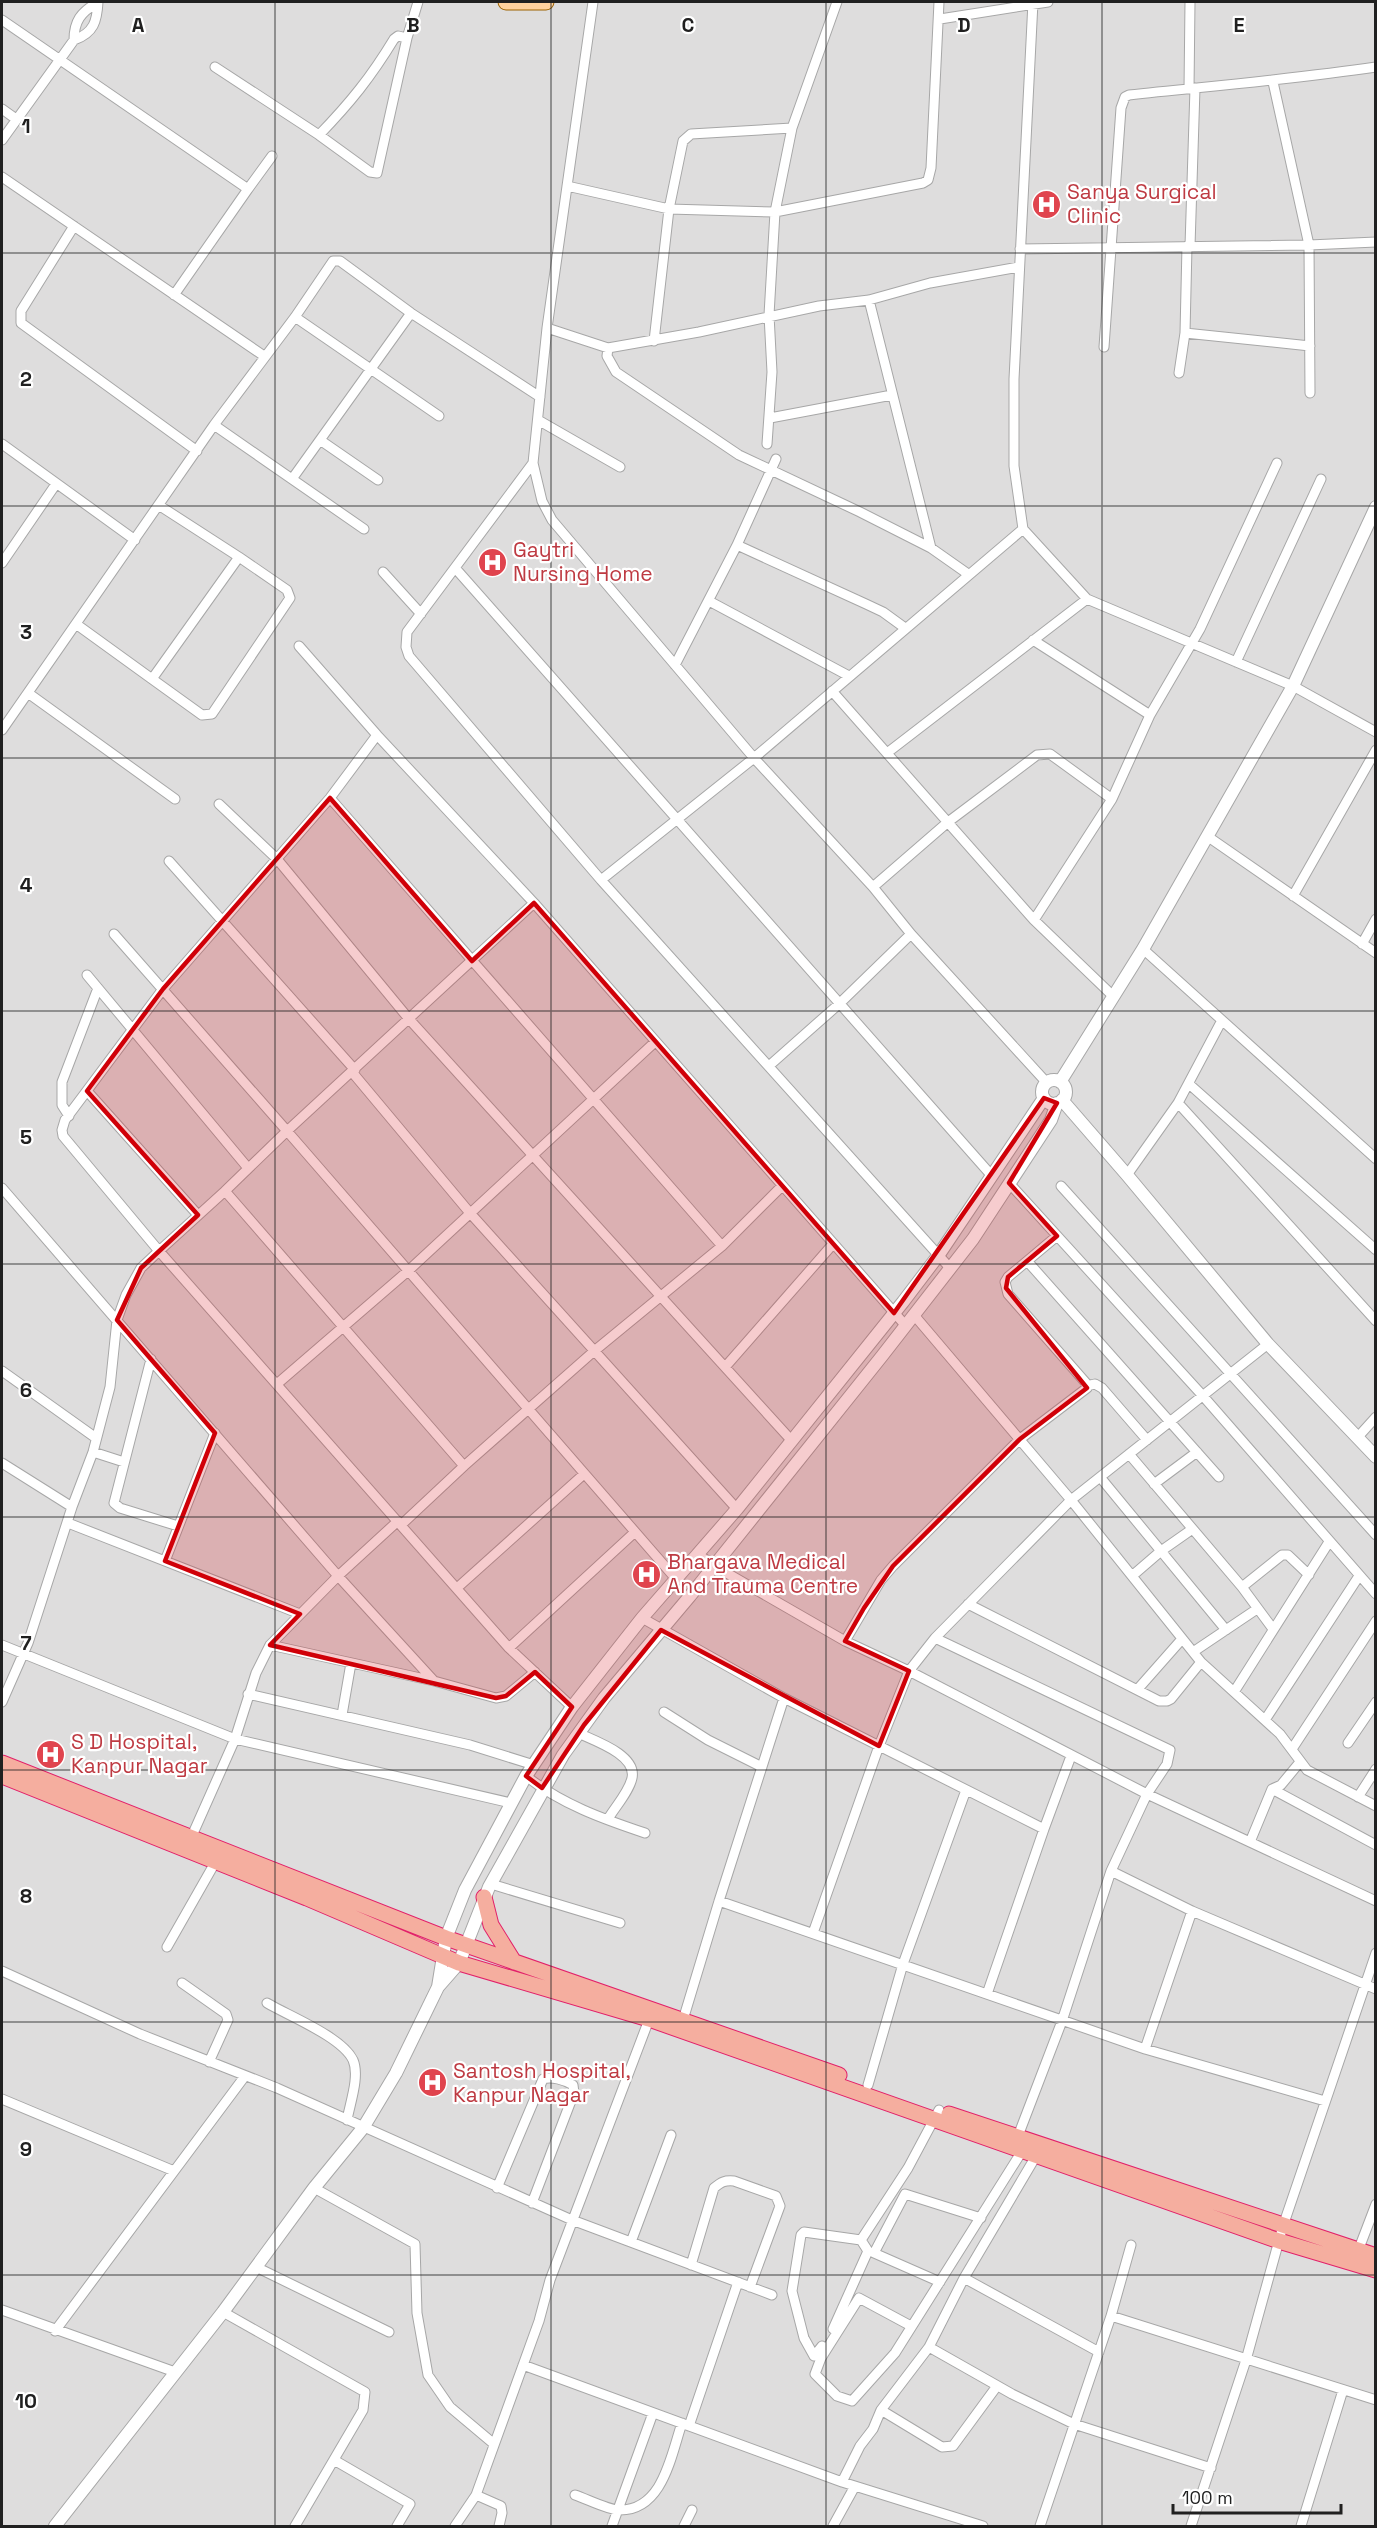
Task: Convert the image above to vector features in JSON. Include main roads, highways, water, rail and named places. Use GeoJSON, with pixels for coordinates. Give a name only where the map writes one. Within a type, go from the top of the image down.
{"type":"FeatureCollection","features":[{"type":"Feature","properties":{"kind":"highway"},"geometry":{"type":"LineString","coordinates":[[2,1763],[446,1938],[651,2014],[1280,2233],[1376,2270]]}},
{"type":"Feature","properties":{"kind":"highway"},"geometry":{"type":"LineString","coordinates":[[2,1776],[216,1861],[459,1962],[651,2014],[683,2020],[868,2085],[938,2115]]}},
{"type":"Feature","properties":{"kind":"highway"},"geometry":{"type":"LineString","coordinates":[[487,1890],[491,1925],[514,1962]]}},
{"type":"Feature","properties":{"kind":"highway"},"geometry":{"type":"LineString","coordinates":[[1280,2233],[1376,2256]]}},
{"type":"Feature","properties":{"kind":"main road"},"geometry":{"type":"LineString","coordinates":[[506,2],[546,2]]}},
{"type":"Feature","properties":{"kind":"place","name":"Sanya Surgical Clinic"},"geometry":{"type":"Point","coordinates":[1046,204]}},
{"type":"Feature","properties":{"kind":"place","name":"Gaytri Nursing Home"},"geometry":{"type":"Point","coordinates":[492,562]}},
{"type":"Feature","properties":{"kind":"place","name":"Bhargava Medical And Trauma Centre"},"geometry":{"type":"Point","coordinates":[646,1574]}},
{"type":"Feature","properties":{"kind":"place","name":"S D Hospital, Kanpur Nagar"},"geometry":{"type":"Point","coordinates":[50,1754]}},
{"type":"Feature","properties":{"kind":"place","name":"Santosh Hospital, Kanpur Nagar"},"geometry":{"type":"Point","coordinates":[432,2083]}}]}
